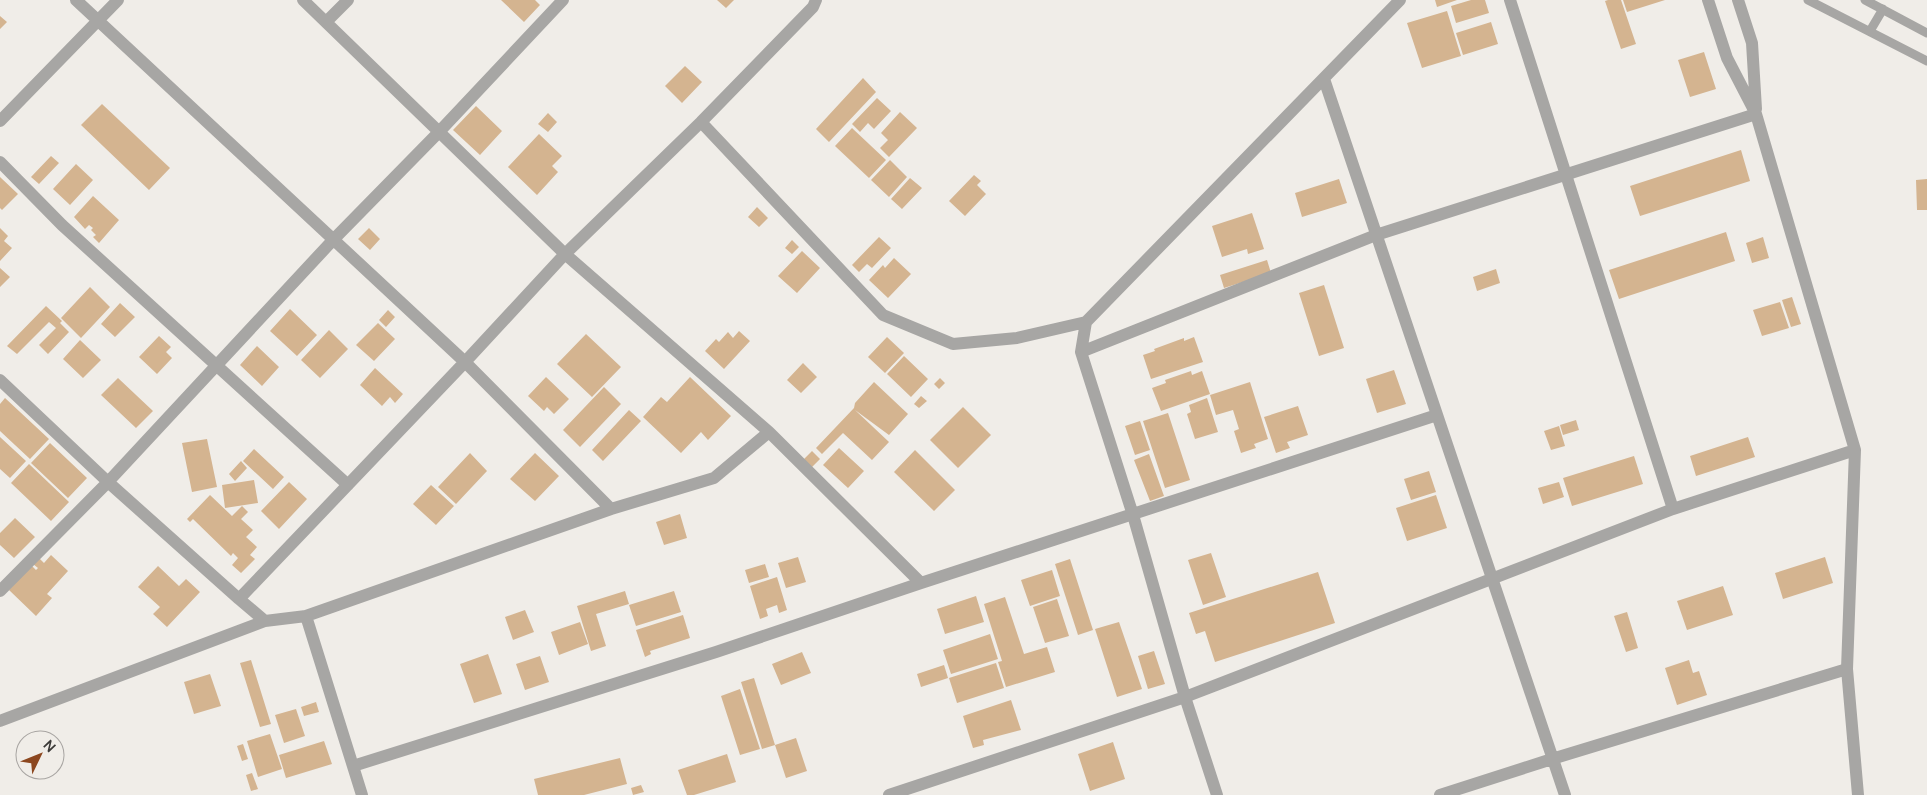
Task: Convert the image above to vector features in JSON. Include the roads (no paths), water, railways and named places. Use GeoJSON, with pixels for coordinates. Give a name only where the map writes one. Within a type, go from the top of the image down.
{"type":"FeatureCollection","features":[{"type":"Feature","properties":{"kind":"street"},"geometry":{"type":"LineString","coordinates":[[76,0],[465,362],[611,509]]}},
{"type":"Feature","properties":{"kind":"street"},"geometry":{"type":"LineString","coordinates":[[0,121],[118,0]]}},
{"type":"Feature","properties":{"kind":"street"},"geometry":{"type":"LineString","coordinates":[[303,0],[565,254],[769,432],[921,583]]}},
{"type":"Feature","properties":{"kind":"street"},"geometry":{"type":"LineString","coordinates":[[326,22],[348,0]]}},
{"type":"Feature","properties":{"kind":"street"},"geometry":{"type":"LineString","coordinates":[[0,591],[108,482],[333,240],[563,0]]}},
{"type":"Feature","properties":{"kind":"street"},"geometry":{"type":"LineString","coordinates":[[238,600],[465,362],[565,254],[701,122],[813,8],[816,0]]}},
{"type":"Feature","properties":{"kind":"street"},"geometry":{"type":"LineString","coordinates":[[701,122],[883,315],[953,344],[1017,338],[1086,322],[1400,0]]}},
{"type":"Feature","properties":{"kind":"street"},"geometry":{"type":"LineString","coordinates":[[1510,0],[1673,509]]}},
{"type":"Feature","properties":{"kind":"street"},"geometry":{"type":"LineString","coordinates":[[1708,0],[1727,58],[1756,114],[1855,450],[1847,669],[1858,795]]}},
{"type":"Feature","properties":{"kind":"street"},"geometry":{"type":"LineString","coordinates":[[1738,0],[1752,43],[1756,114]]}},
{"type":"Feature","properties":{"kind":"street"},"geometry":{"type":"LineString","coordinates":[[1324,79],[1564,795]]}},
{"type":"Feature","properties":{"kind":"street"},"geometry":{"type":"LineString","coordinates":[[1082,352],[1376,235],[1756,114]]}},
{"type":"Feature","properties":{"kind":"street"},"geometry":{"type":"LineString","coordinates":[[0,162],[62,225],[348,485]]}},
{"type":"Feature","properties":{"kind":"street"},"geometry":{"type":"LineString","coordinates":[[1086,322],[1082,352],[1133,515],[1185,697],[1217,795]]}},
{"type":"Feature","properties":{"kind":"street"},"geometry":{"type":"LineString","coordinates":[[0,380],[108,482],[238,600],[265,621]]}},
{"type":"Feature","properties":{"kind":"street"},"geometry":{"type":"LineString","coordinates":[[353,766],[716,652],[921,583],[1437,415]]}},
{"type":"Feature","properties":{"kind":"street"},"geometry":{"type":"LineString","coordinates":[[0,721],[265,621],[306,616],[611,509],[714,478],[769,432]]}},
{"type":"Feature","properties":{"kind":"street"},"geometry":{"type":"LineString","coordinates":[[888,795],[1185,697],[1673,509],[1855,450]]}},
{"type":"Feature","properties":{"kind":"street"},"geometry":{"type":"LineString","coordinates":[[306,616],[362,795]]}},
{"type":"Feature","properties":{"kind":"street"},"geometry":{"type":"LineString","coordinates":[[1440,795],[1552,758],[1847,669]]}},
{"type":"Feature","properties":{"kind":"lane"},"geometry":{"type":"LineString","coordinates":[[1808,0],[1927,61]]}},
{"type":"Feature","properties":{"kind":"lane"},"geometry":{"type":"LineString","coordinates":[[1865,0],[1927,33]]}},
{"type":"Feature","properties":{"kind":"lane"},"geometry":{"type":"LineString","coordinates":[[1870,32],[1882,9]]}}]}
